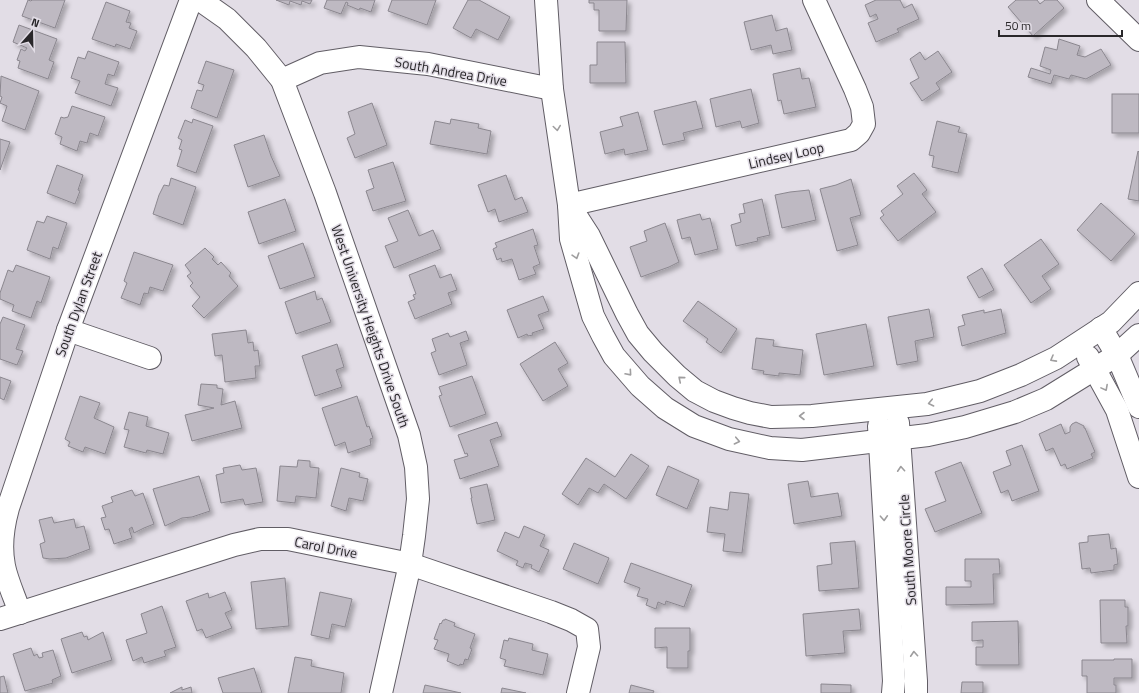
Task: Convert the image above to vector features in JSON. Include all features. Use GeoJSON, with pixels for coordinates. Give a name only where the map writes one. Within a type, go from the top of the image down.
{"type":"FeatureCollection","features":[{"type":"Feature","properties":{"kind":"street","name":"South Dylan Street"},"geometry":{"type":"LineString","coordinates":[[20,613],[4,566],[2,540],[8,508],[68,330],[191,0]]}},
{"type":"Feature","properties":{"kind":"street","name":"West University Heights Drive South"},"geometry":{"type":"LineString","coordinates":[[200,0],[226,19],[256,48],[282,80],[325,193],[409,435],[416,467],[418,499],[414,536],[410,564],[381,693]]}},
{"type":"Feature","properties":{"kind":"street"},"geometry":{"type":"LineString","coordinates":[[546,0],[552,89],[569,205],[571,239],[593,316],[602,336],[614,356],[640,386],[665,408],[694,426],[729,440],[770,448],[802,450],[928,435],[965,427],[1016,412],[1046,399],[1117,355],[1139,335]]}},
{"type":"Feature","properties":{"kind":"street","name":"Lindsey Loop"},"geometry":{"type":"LineString","coordinates":[[569,205],[850,140],[859,134],[864,124],[862,107],[814,0]]}},
{"type":"Feature","properties":{"kind":"street"},"geometry":{"type":"LineString","coordinates":[[1098,0],[1139,40]]}},
{"type":"Feature","properties":{"kind":"street","name":"South Andrea Drive"},"geometry":{"type":"LineString","coordinates":[[282,80],[320,63],[359,57],[428,64],[552,89]]}},
{"type":"Feature","properties":{"kind":"street"},"geometry":{"type":"LineString","coordinates":[[569,205],[589,236],[638,334],[653,352],[677,376],[695,391],[714,401],[750,413],[772,416],[812,416],[927,404],[980,391],[1028,372],[1056,358],[1111,322],[1139,293]]}},
{"type":"Feature","properties":{"kind":"street"},"geometry":{"type":"LineString","coordinates":[[1101,328],[1117,355],[1139,407]]}},
{"type":"Feature","properties":{"kind":"street"},"geometry":{"type":"LineString","coordinates":[[68,330],[150,358]]}},
{"type":"Feature","properties":{"kind":"street"},"geometry":{"type":"LineString","coordinates":[[1080,342],[1117,410],[1139,477]]}},
{"type":"Feature","properties":{"kind":"street","name":"South Moore Circle"},"geometry":{"type":"LineString","coordinates":[[887,408],[915,665],[916,693]]}},
{"type":"Feature","properties":{"kind":"street","name":"South Moore Circle"},"geometry":{"type":"LineString","coordinates":[[890,439],[893,693]]}},
{"type":"Feature","properties":{"kind":"street","name":"Carol Drive"},"geometry":{"type":"LineString","coordinates":[[0,619],[234,545],[260,539],[288,539],[410,564],[571,620],[587,629],[589,647],[578,693]]}},
{"type":"Feature","properties":{"kind":"building"},"geometry":{"type":"Polygon","coordinates":[[[28,0],[65,0],[55,28],[22,16],[28,0]]]}},
{"type":"Feature","properties":{"kind":"building"},"geometry":{"type":"Polygon","coordinates":[[[276,0],[312,0],[310,4],[302,1],[301,5],[290,1],[289,5],[276,0]]]}},
{"type":"Feature","properties":{"kind":"building"},"geometry":{"type":"Polygon","coordinates":[[[327,0],[375,0],[371,12],[360,8],[359,10],[347,5],[348,3],[346,2],[341,14],[324,8],[327,0]]]}},
{"type":"Feature","properties":{"kind":"building"},"geometry":{"type":"Polygon","coordinates":[[[392,0],[436,0],[427,25],[388,11],[392,0]]]}},
{"type":"Feature","properties":{"kind":"building"},"geometry":{"type":"Polygon","coordinates":[[[468,0],[479,0],[510,17],[498,40],[476,29],[471,38],[453,28],[468,0]]]}},
{"type":"Feature","properties":{"kind":"building"},"geometry":{"type":"Polygon","coordinates":[[[589,0],[627,0],[626,31],[599,31],[599,10],[594,10],[594,3],[589,3],[589,0]]]}},
{"type":"Feature","properties":{"kind":"building"},"geometry":{"type":"Polygon","coordinates":[[[876,0],[900,0],[904,8],[912,4],[919,19],[897,29],[899,32],[876,42],[868,23],[878,19],[876,14],[870,17],[865,5],[876,0]]]}},
{"type":"Feature","properties":{"kind":"building"},"geometry":{"type":"Polygon","coordinates":[[[1016,0],[1037,0],[1040,4],[1045,0],[1057,0],[1064,8],[1033,36],[1008,7],[1016,0]]]}},
{"type":"Feature","properties":{"kind":"building"},"geometry":{"type":"Polygon","coordinates":[[[106,2],[130,11],[126,22],[131,23],[129,28],[137,31],[130,49],[116,44],[115,47],[92,39],[106,2]]]}},
{"type":"Feature","properties":{"kind":"building"},"geometry":{"type":"Polygon","coordinates":[[[772,15],[776,31],[787,28],[792,50],[773,54],[771,45],[751,50],[744,22],[772,15]]]}},
{"type":"Feature","properties":{"kind":"building"},"geometry":{"type":"Polygon","coordinates":[[[19,25],[57,39],[49,60],[54,62],[48,79],[18,68],[20,61],[17,60],[21,49],[25,51],[27,48],[13,42],[19,25]]]}},
{"type":"Feature","properties":{"kind":"building"},"geometry":{"type":"Polygon","coordinates":[[[1059,39],[1080,46],[1077,55],[1085,57],[1101,49],[1111,65],[1086,79],[1071,75],[1069,79],[1054,75],[1051,84],[1028,77],[1031,68],[1050,74],[1051,70],[1040,66],[1045,47],[1057,50],[1059,39]]]}},
{"type":"Feature","properties":{"kind":"building"},"geometry":{"type":"Polygon","coordinates":[[[597,42],[625,42],[626,83],[590,83],[590,65],[597,65],[597,42]]]}},
{"type":"Feature","properties":{"kind":"building"},"geometry":{"type":"Polygon","coordinates":[[[88,51],[119,62],[114,76],[108,74],[105,84],[118,88],[111,106],[75,93],[80,81],[71,78],[78,57],[85,59],[88,51]]]}},
{"type":"Feature","properties":{"kind":"building"},"geometry":{"type":"Polygon","coordinates":[[[938,51],[952,72],[936,83],[940,89],[922,101],[910,83],[919,78],[910,59],[920,52],[925,60],[938,51]]]}},
{"type":"Feature","properties":{"kind":"building"},"geometry":{"type":"Polygon","coordinates":[[[206,61],[234,70],[217,118],[191,108],[197,90],[202,91],[204,85],[198,83],[206,61]]]}},
{"type":"Feature","properties":{"kind":"building"},"geometry":{"type":"Polygon","coordinates":[[[800,68],[802,79],[809,78],[816,107],[784,114],[781,100],[778,101],[773,74],[800,68]]]}},
{"type":"Feature","properties":{"kind":"building"},"geometry":{"type":"Polygon","coordinates":[[[1,76],[39,91],[25,130],[2,121],[7,106],[0,103],[2,97],[0,96],[1,76]]]}},
{"type":"Feature","properties":{"kind":"building"},"geometry":{"type":"Polygon","coordinates":[[[751,89],[759,123],[742,128],[740,121],[716,127],[710,99],[751,89]]]}},
{"type":"Feature","properties":{"kind":"building"},"geometry":{"type":"Polygon","coordinates":[[[1112,94],[1139,94],[1139,133],[1112,133],[1112,94]]]}},
{"type":"Feature","properties":{"kind":"building"},"geometry":{"type":"Polygon","coordinates":[[[696,101],[703,128],[683,133],[685,140],[663,145],[654,111],[696,101]]]}},
{"type":"Feature","properties":{"kind":"building"},"geometry":{"type":"Polygon","coordinates":[[[372,103],[387,145],[355,158],[347,138],[355,134],[348,112],[372,103]]]}},
{"type":"Feature","properties":{"kind":"building"},"geometry":{"type":"Polygon","coordinates":[[[72,106],[105,117],[98,136],[90,133],[87,143],[80,141],[77,151],[60,144],[62,137],[55,134],[61,117],[68,117],[72,106]]]}},
{"type":"Feature","properties":{"kind":"building"},"geometry":{"type":"Polygon","coordinates":[[[638,112],[648,150],[625,155],[624,149],[605,154],[600,132],[623,126],[620,117],[638,112]]]}},
{"type":"Feature","properties":{"kind":"building"},"geometry":{"type":"Polygon","coordinates":[[[193,119],[213,126],[196,173],[177,166],[182,150],[179,149],[182,140],[178,138],[185,120],[192,123],[193,119]]]}},
{"type":"Feature","properties":{"kind":"building"},"geometry":{"type":"Polygon","coordinates":[[[451,119],[479,124],[478,128],[491,131],[487,154],[430,144],[435,121],[450,124],[451,119]]]}},
{"type":"Feature","properties":{"kind":"building"},"geometry":{"type":"Polygon","coordinates":[[[937,121],[960,127],[958,132],[967,134],[958,173],[932,167],[934,156],[929,155],[937,121]]]}},
{"type":"Feature","properties":{"kind":"building"},"geometry":{"type":"Polygon","coordinates":[[[264,135],[280,176],[248,187],[234,145],[264,135]]]}},
{"type":"Feature","properties":{"kind":"building"},"geometry":{"type":"Polygon","coordinates":[[[0,139],[10,142],[0,170],[0,139]]]}},
{"type":"Feature","properties":{"kind":"building"},"geometry":{"type":"Polygon","coordinates":[[[1138,151],[1139,152],[1139,201],[1128,199],[1138,151]]]}},
{"type":"Feature","properties":{"kind":"building"},"geometry":{"type":"Polygon","coordinates":[[[393,162],[406,201],[373,211],[366,191],[374,188],[368,170],[393,162]]]}},
{"type":"Feature","properties":{"kind":"building"},"geometry":{"type":"Polygon","coordinates":[[[57,165],[83,175],[78,190],[80,191],[75,204],[47,193],[57,165]]]}},
{"type":"Feature","properties":{"kind":"building"},"geometry":{"type":"Polygon","coordinates":[[[914,173],[927,190],[922,194],[936,212],[898,241],[880,218],[884,215],[881,211],[903,194],[897,186],[914,173]]]}},
{"type":"Feature","properties":{"kind":"building"},"geometry":{"type":"Polygon","coordinates":[[[506,175],[515,200],[522,197],[528,212],[499,222],[495,209],[488,212],[478,185],[506,175]]]}},
{"type":"Feature","properties":{"kind":"building"},"geometry":{"type":"Polygon","coordinates":[[[171,178],[196,187],[183,225],[153,214],[164,185],[169,186],[171,178]]]}},
{"type":"Feature","properties":{"kind":"building"},"geometry":{"type":"Polygon","coordinates":[[[851,179],[861,215],[850,218],[858,245],[837,251],[820,189],[851,179]]]}},
{"type":"Feature","properties":{"kind":"building"},"geometry":{"type":"Polygon","coordinates":[[[809,190],[816,220],[782,228],[775,195],[809,190]]]}},
{"type":"Feature","properties":{"kind":"building"},"geometry":{"type":"Polygon","coordinates":[[[285,199],[296,231],[259,244],[248,212],[285,199]]]}},
{"type":"Feature","properties":{"kind":"building"},"geometry":{"type":"Polygon","coordinates":[[[762,199],[770,235],[757,238],[758,241],[736,246],[731,225],[741,222],[739,214],[745,213],[743,204],[762,199]]]}},
{"type":"Feature","properties":{"kind":"building"},"geometry":{"type":"Polygon","coordinates":[[[1101,203],[1135,234],[1111,261],[1077,230],[1101,203]]]}},
{"type":"Feature","properties":{"kind":"building"},"geometry":{"type":"Polygon","coordinates":[[[408,210],[419,236],[433,230],[441,249],[394,268],[385,246],[398,241],[388,218],[408,210]]]}},
{"type":"Feature","properties":{"kind":"building"},"geometry":{"type":"Polygon","coordinates":[[[700,214],[702,220],[710,218],[718,249],[695,255],[690,237],[682,239],[677,220],[700,214]]]}},
{"type":"Feature","properties":{"kind":"building"},"geometry":{"type":"Polygon","coordinates":[[[47,216],[67,223],[58,249],[53,247],[50,259],[27,250],[37,221],[44,223],[47,216]]]}},
{"type":"Feature","properties":{"kind":"building"},"geometry":{"type":"Polygon","coordinates":[[[665,223],[679,262],[641,277],[630,247],[647,241],[644,231],[665,223]]]}},
{"type":"Feature","properties":{"kind":"building"},"geometry":{"type":"Polygon","coordinates":[[[533,229],[538,245],[534,246],[540,264],[533,267],[536,274],[519,280],[512,259],[502,262],[501,258],[497,260],[493,249],[497,247],[495,243],[533,229]]]}},
{"type":"Feature","properties":{"kind":"building"},"geometry":{"type":"Polygon","coordinates":[[[1041,239],[1059,264],[1042,276],[1051,289],[1031,303],[1004,265],[1041,239]]]}},
{"type":"Feature","properties":{"kind":"building"},"geometry":{"type":"Polygon","coordinates":[[[303,243],[315,277],[280,289],[268,256],[303,243]]]}},
{"type":"Feature","properties":{"kind":"building"},"geometry":{"type":"Polygon","coordinates":[[[205,248],[214,257],[212,259],[218,265],[221,262],[231,273],[229,276],[238,286],[204,318],[192,306],[200,297],[190,286],[193,283],[187,276],[191,273],[185,265],[205,248]]]}},
{"type":"Feature","properties":{"kind":"building"},"geometry":{"type":"Polygon","coordinates":[[[134,252],[173,265],[163,291],[150,287],[148,294],[144,293],[140,305],[121,298],[127,283],[124,281],[134,252]]]}},
{"type":"Feature","properties":{"kind":"building"},"geometry":{"type":"Polygon","coordinates":[[[16,265],[50,277],[41,303],[37,301],[31,318],[12,311],[14,305],[0,299],[0,293],[8,270],[13,272],[16,265]]]}},
{"type":"Feature","properties":{"kind":"building"},"geometry":{"type":"Polygon","coordinates":[[[435,265],[440,278],[451,274],[457,290],[448,293],[452,304],[415,319],[408,302],[415,299],[413,295],[416,294],[409,275],[435,265]]]}},
{"type":"Feature","properties":{"kind":"building"},"geometry":{"type":"Polygon","coordinates":[[[982,268],[994,290],[979,298],[967,277],[982,268]]]}},
{"type":"Feature","properties":{"kind":"building"},"geometry":{"type":"Polygon","coordinates":[[[315,291],[317,300],[322,298],[331,322],[296,334],[285,302],[315,291]]]}},
{"type":"Feature","properties":{"kind":"building"},"geometry":{"type":"Polygon","coordinates":[[[543,296],[549,311],[538,315],[544,329],[532,333],[533,335],[528,336],[527,334],[518,338],[507,310],[543,296]]]}},
{"type":"Feature","properties":{"kind":"building"},"geometry":{"type":"Polygon","coordinates":[[[698,301],[737,329],[721,353],[706,342],[708,339],[683,321],[698,301]]]}},
{"type":"Feature","properties":{"kind":"building"},"geometry":{"type":"Polygon","coordinates":[[[929,309],[934,337],[915,341],[918,361],[897,365],[888,317],[929,309]]]}},
{"type":"Feature","properties":{"kind":"building"},"geometry":{"type":"Polygon","coordinates":[[[1001,309],[1006,333],[962,346],[958,327],[965,325],[962,315],[984,310],[984,313],[1001,309]]]}},
{"type":"Feature","properties":{"kind":"building"},"geometry":{"type":"Polygon","coordinates":[[[3,317],[25,325],[16,349],[23,351],[17,365],[0,359],[0,324],[3,317]]]}},
{"type":"Feature","properties":{"kind":"building"},"geometry":{"type":"Polygon","coordinates":[[[866,324],[874,366],[824,375],[816,334],[866,324]]]}},
{"type":"Feature","properties":{"kind":"building"},"geometry":{"type":"Polygon","coordinates":[[[246,330],[248,343],[253,342],[254,351],[258,350],[260,366],[255,366],[256,378],[225,382],[222,355],[215,356],[212,334],[246,330]]]}},
{"type":"Feature","properties":{"kind":"building"},"geometry":{"type":"Polygon","coordinates":[[[466,331],[469,340],[460,343],[467,365],[439,375],[431,353],[436,351],[432,339],[448,333],[450,337],[466,331]]]}},
{"type":"Feature","properties":{"kind":"building"},"geometry":{"type":"Polygon","coordinates":[[[756,338],[774,340],[773,346],[803,350],[800,375],[779,373],[779,376],[763,374],[764,371],[752,369],[756,338]]]}},
{"type":"Feature","properties":{"kind":"building"},"geometry":{"type":"Polygon","coordinates":[[[555,342],[568,363],[558,369],[568,386],[543,401],[520,364],[555,342]]]}},
{"type":"Feature","properties":{"kind":"building"},"geometry":{"type":"Polygon","coordinates":[[[337,344],[344,367],[336,370],[342,387],[315,396],[302,356],[337,344]]]}},
{"type":"Feature","properties":{"kind":"building"},"geometry":{"type":"Polygon","coordinates":[[[472,376],[486,414],[450,427],[439,396],[442,395],[439,387],[472,376]]]}},
{"type":"Feature","properties":{"kind":"building"},"geometry":{"type":"Polygon","coordinates":[[[0,377],[11,381],[4,400],[0,398],[0,377]]]}},
{"type":"Feature","properties":{"kind":"building"},"geometry":{"type":"Polygon","coordinates":[[[201,384],[217,385],[217,388],[223,389],[221,405],[235,401],[242,428],[192,441],[185,415],[214,408],[198,405],[201,384]]]}},
{"type":"Feature","properties":{"kind":"building"},"geometry":{"type":"Polygon","coordinates":[[[80,396],[100,403],[94,418],[114,427],[105,454],[85,447],[83,452],[68,446],[70,442],[65,439],[80,396]]]}},
{"type":"Feature","properties":{"kind":"building"},"geometry":{"type":"Polygon","coordinates":[[[357,396],[367,427],[369,426],[373,438],[370,439],[371,445],[348,453],[345,442],[335,446],[322,408],[357,396]]]}},
{"type":"Feature","properties":{"kind":"building"},"geometry":{"type":"Polygon","coordinates":[[[129,412],[148,417],[146,426],[169,433],[163,454],[147,450],[146,453],[124,447],[129,430],[124,429],[129,412]]]}},
{"type":"Feature","properties":{"kind":"building"},"geometry":{"type":"Polygon","coordinates":[[[497,422],[502,436],[490,440],[499,466],[460,479],[454,460],[468,456],[467,453],[465,454],[458,435],[497,422]]]}},
{"type":"Feature","properties":{"kind":"building"},"geometry":{"type":"Polygon","coordinates":[[[1076,422],[1084,426],[1095,452],[1091,454],[1093,458],[1067,469],[1065,464],[1061,466],[1053,448],[1046,451],[1039,434],[1061,424],[1065,434],[1070,432],[1070,427],[1076,422]]]}},
{"type":"Feature","properties":{"kind":"building"},"geometry":{"type":"Polygon","coordinates":[[[1022,445],[1039,491],[1012,501],[1008,490],[1001,493],[993,472],[1011,465],[1006,451],[1022,445]]]}},
{"type":"Feature","properties":{"kind":"building"},"geometry":{"type":"Polygon","coordinates":[[[631,454],[649,466],[626,499],[604,484],[598,493],[589,488],[578,505],[562,494],[586,458],[615,477],[631,454]]]}},
{"type":"Feature","properties":{"kind":"building"},"geometry":{"type":"Polygon","coordinates":[[[298,460],[310,461],[310,467],[319,468],[316,498],[296,496],[295,503],[277,501],[280,466],[297,467],[298,460]]]}},
{"type":"Feature","properties":{"kind":"building"},"geometry":{"type":"Polygon","coordinates":[[[961,462],[982,513],[935,532],[925,509],[946,501],[935,472],[961,462]]]}},
{"type":"Feature","properties":{"kind":"building"},"geometry":{"type":"Polygon","coordinates":[[[240,465],[242,470],[256,468],[263,502],[245,505],[243,499],[221,503],[216,475],[224,473],[223,468],[240,465]]]}},
{"type":"Feature","properties":{"kind":"building"},"geometry":{"type":"Polygon","coordinates":[[[668,466],[699,480],[687,509],[656,495],[668,466]]]}},
{"type":"Feature","properties":{"kind":"building"},"geometry":{"type":"Polygon","coordinates":[[[341,468],[360,473],[359,477],[368,479],[363,501],[349,498],[346,511],[331,506],[341,468]]]}},
{"type":"Feature","properties":{"kind":"building"},"geometry":{"type":"Polygon","coordinates":[[[199,476],[210,511],[192,517],[182,518],[165,526],[153,489],[199,476]]]}},
{"type":"Feature","properties":{"kind":"building"},"geometry":{"type":"Polygon","coordinates":[[[808,481],[811,497],[838,493],[842,516],[794,524],[788,484],[808,481]]]}},
{"type":"Feature","properties":{"kind":"building"},"geometry":{"type":"Polygon","coordinates":[[[487,484],[495,520],[477,524],[470,488],[487,484]]]}},
{"type":"Feature","properties":{"kind":"building"},"geometry":{"type":"Polygon","coordinates":[[[132,490],[135,496],[143,493],[154,524],[134,533],[132,527],[129,529],[132,538],[114,544],[109,529],[105,530],[101,518],[106,517],[102,506],[113,502],[111,497],[132,490]]]}},
{"type":"Feature","properties":{"kind":"building"},"geometry":{"type":"Polygon","coordinates":[[[730,492],[749,494],[742,553],[723,551],[725,534],[707,532],[710,507],[728,510],[730,492]]]}},
{"type":"Feature","properties":{"kind":"building"},"geometry":{"type":"Polygon","coordinates":[[[52,517],[54,523],[74,519],[76,528],[84,526],[90,549],[66,558],[43,558],[40,544],[45,542],[39,520],[52,517]]]}},
{"type":"Feature","properties":{"kind":"building"},"geometry":{"type":"Polygon","coordinates":[[[524,526],[545,535],[540,546],[549,550],[539,572],[531,568],[532,565],[525,563],[523,568],[516,565],[518,561],[497,551],[505,532],[519,538],[524,526]]]}},
{"type":"Feature","properties":{"kind":"building"},"geometry":{"type":"Polygon","coordinates":[[[1109,534],[1111,549],[1116,548],[1118,564],[1114,565],[1114,570],[1091,573],[1090,568],[1082,569],[1079,543],[1088,542],[1088,536],[1109,534]]]}},
{"type":"Feature","properties":{"kind":"building"},"geometry":{"type":"Polygon","coordinates":[[[855,541],[859,588],[819,591],[817,566],[832,564],[830,543],[855,541]]]}},
{"type":"Feature","properties":{"kind":"building"},"geometry":{"type":"Polygon","coordinates":[[[574,543],[609,558],[598,584],[563,569],[574,543]]]}},
{"type":"Feature","properties":{"kind":"building"},"geometry":{"type":"Polygon","coordinates":[[[965,559],[999,559],[1000,574],[993,574],[994,604],[946,605],[946,587],[971,587],[971,581],[965,581],[965,559]]]}},
{"type":"Feature","properties":{"kind":"building"},"geometry":{"type":"Polygon","coordinates":[[[631,563],[692,585],[684,607],[666,601],[665,605],[658,602],[656,609],[646,605],[648,599],[637,596],[640,588],[624,582],[631,563]]]}},
{"type":"Feature","properties":{"kind":"building"},"geometry":{"type":"Polygon","coordinates":[[[285,578],[289,626],[256,629],[251,582],[285,578]]]}},
{"type":"Feature","properties":{"kind":"building"},"geometry":{"type":"Polygon","coordinates":[[[225,592],[232,610],[225,613],[232,628],[206,638],[202,629],[197,631],[186,601],[208,593],[209,598],[225,592]]]}},
{"type":"Feature","properties":{"kind":"building"},"geometry":{"type":"Polygon","coordinates":[[[320,592],[352,599],[345,627],[332,624],[329,639],[311,635],[320,592]]]}},
{"type":"Feature","properties":{"kind":"building"},"geometry":{"type":"Polygon","coordinates":[[[1100,600],[1125,600],[1125,607],[1128,607],[1128,626],[1126,626],[1127,643],[1101,643],[1100,600]]]}},
{"type":"Feature","properties":{"kind":"building"},"geometry":{"type":"Polygon","coordinates":[[[162,606],[176,647],[164,651],[166,656],[144,663],[142,657],[133,661],[126,640],[147,633],[141,614],[162,606]]]}},
{"type":"Feature","properties":{"kind":"building"},"geometry":{"type":"Polygon","coordinates":[[[859,609],[861,630],[843,631],[845,653],[806,656],[803,614],[859,609]]]}},
{"type":"Feature","properties":{"kind":"building"},"geometry":{"type":"Polygon","coordinates":[[[445,619],[455,623],[454,626],[475,634],[468,660],[465,659],[463,665],[460,664],[459,666],[447,661],[449,654],[434,649],[438,640],[434,639],[440,623],[441,624],[445,619]]]}},
{"type":"Feature","properties":{"kind":"building"},"geometry":{"type":"Polygon","coordinates":[[[1018,621],[1019,665],[976,665],[976,647],[983,647],[983,640],[972,641],[972,622],[1018,621]]]}},
{"type":"Feature","properties":{"kind":"building"},"geometry":{"type":"Polygon","coordinates":[[[655,628],[690,628],[688,668],[667,668],[667,647],[655,648],[655,628]]]}},
{"type":"Feature","properties":{"kind":"building"},"geometry":{"type":"Polygon","coordinates":[[[82,632],[84,637],[87,636],[88,640],[103,632],[112,660],[72,673],[61,639],[82,632]]]}},
{"type":"Feature","properties":{"kind":"building"},"geometry":{"type":"Polygon","coordinates":[[[509,638],[533,644],[532,650],[548,654],[543,675],[504,666],[506,660],[500,658],[504,640],[508,641],[509,638]]]}},
{"type":"Feature","properties":{"kind":"building"},"geometry":{"type":"Polygon","coordinates":[[[31,648],[34,656],[37,654],[39,658],[43,657],[42,653],[53,650],[61,676],[52,680],[53,683],[25,691],[13,654],[31,648]]]}},
{"type":"Feature","properties":{"kind":"building"},"geometry":{"type":"Polygon","coordinates":[[[295,657],[312,660],[311,666],[344,673],[341,693],[288,693],[295,657]]]}},
{"type":"Feature","properties":{"kind":"building"},"geometry":{"type":"Polygon","coordinates":[[[1132,659],[1132,678],[1114,678],[1116,693],[1087,693],[1087,676],[1082,676],[1082,660],[1132,659]]]}},
{"type":"Feature","properties":{"kind":"building"},"geometry":{"type":"Polygon","coordinates":[[[254,668],[262,693],[223,693],[218,678],[254,668]]]}},
{"type":"Feature","properties":{"kind":"building"},"geometry":{"type":"Polygon","coordinates":[[[4,676],[8,693],[0,693],[0,677],[4,676]]]}},
{"type":"Feature","properties":{"kind":"building"},"geometry":{"type":"Polygon","coordinates":[[[962,682],[983,682],[983,693],[961,693],[962,682]]]}},
{"type":"Feature","properties":{"kind":"building"},"geometry":{"type":"Polygon","coordinates":[[[821,684],[851,685],[851,693],[821,693],[821,684]]]}},
{"type":"Feature","properties":{"kind":"building"},"geometry":{"type":"Polygon","coordinates":[[[425,685],[461,693],[423,693],[425,685]]]}},
{"type":"Feature","properties":{"kind":"building"},"geometry":{"type":"Polygon","coordinates":[[[631,685],[654,691],[653,693],[629,693],[631,685]]]}},
{"type":"Feature","properties":{"kind":"building"},"geometry":{"type":"Polygon","coordinates":[[[182,687],[182,690],[191,687],[192,693],[170,693],[182,687]]]}},
{"type":"Feature","properties":{"kind":"building"},"geometry":{"type":"Polygon","coordinates":[[[502,688],[526,693],[501,693],[502,688]]]}}]}
